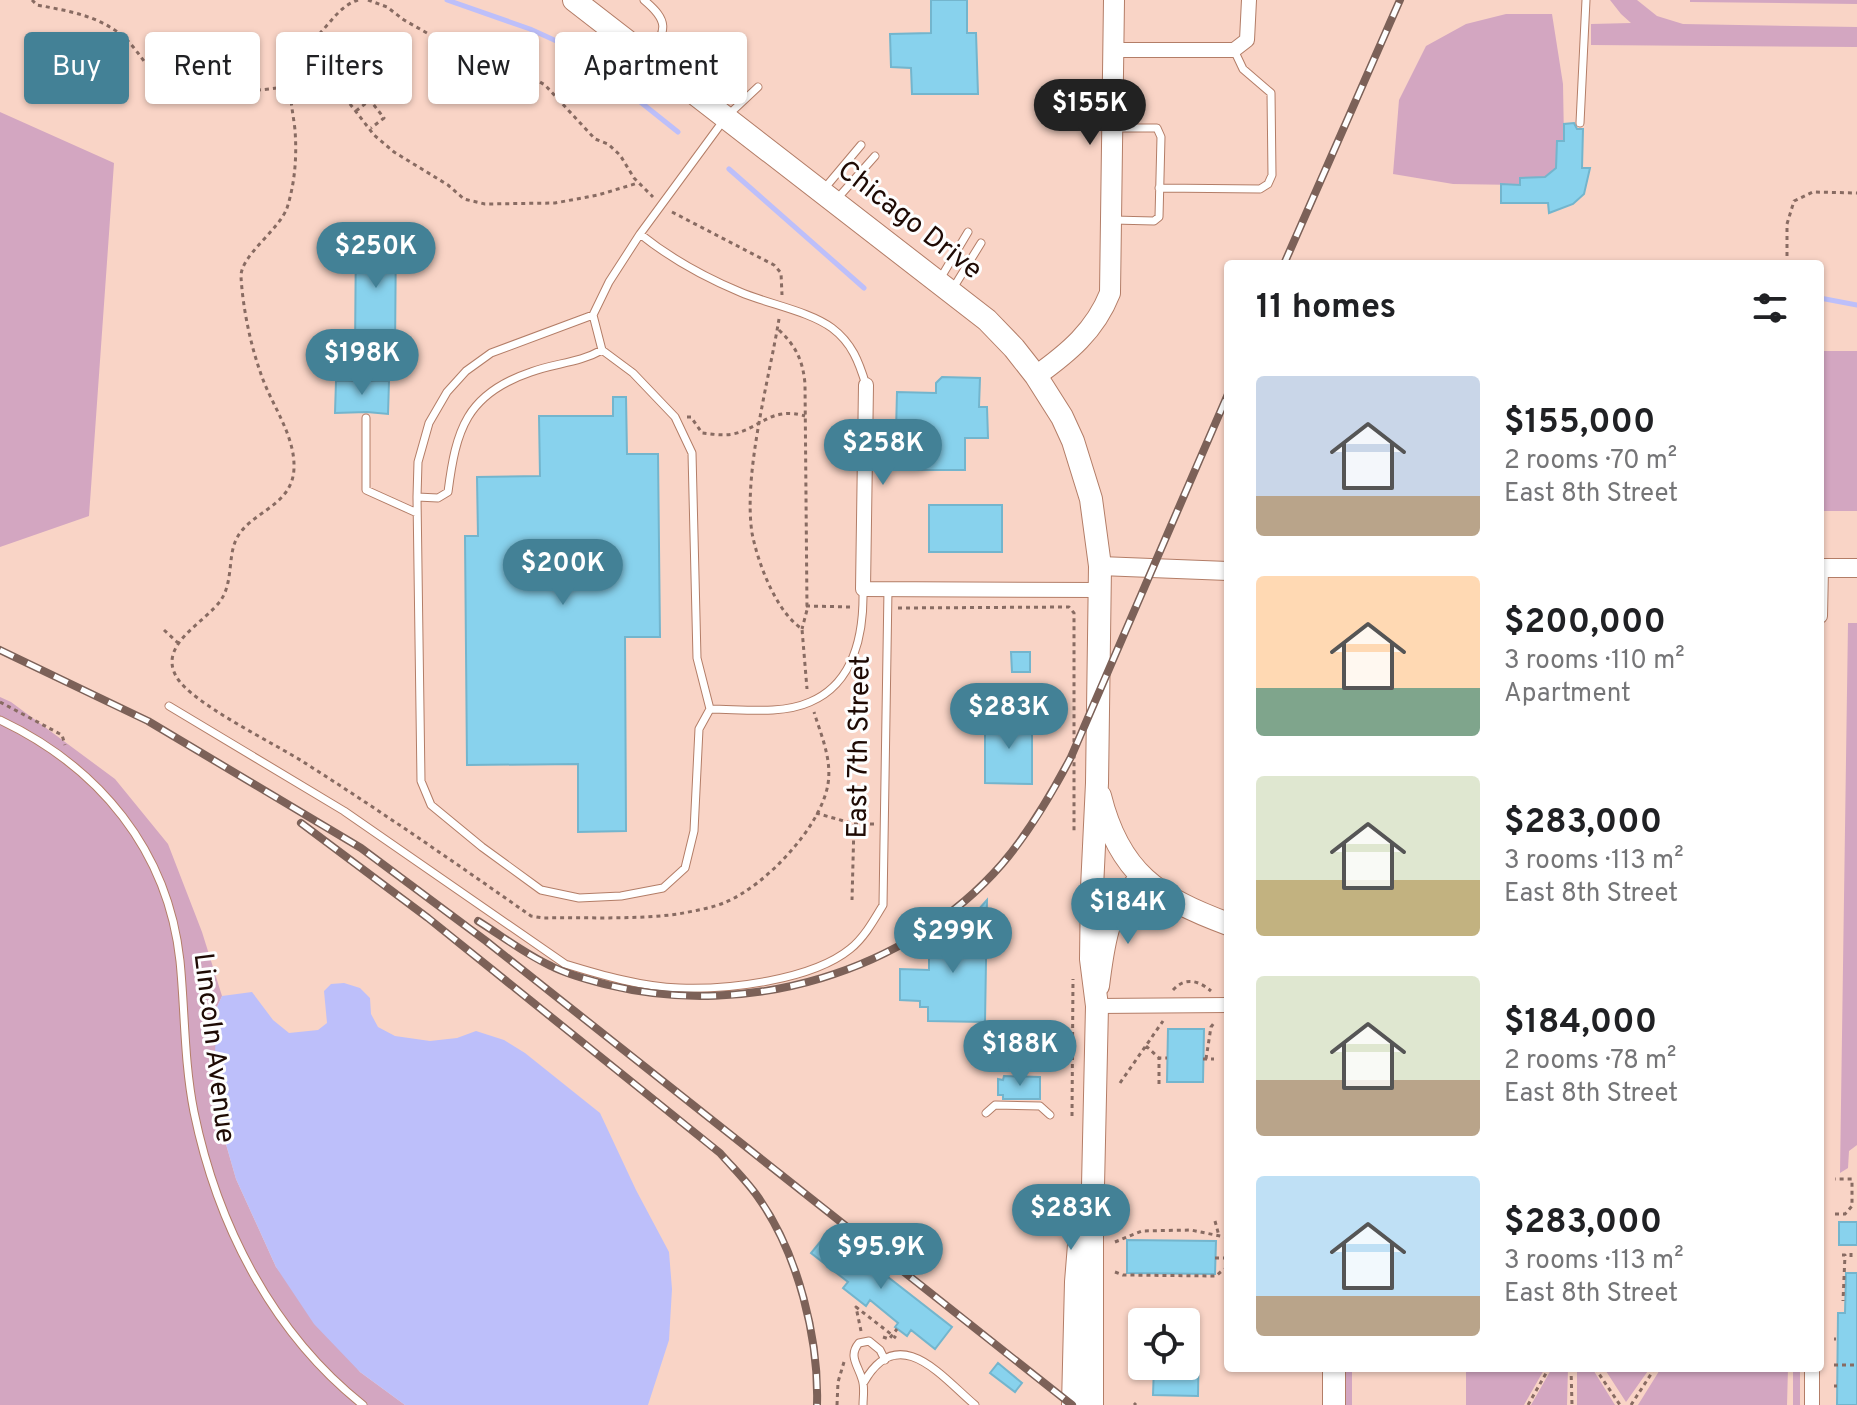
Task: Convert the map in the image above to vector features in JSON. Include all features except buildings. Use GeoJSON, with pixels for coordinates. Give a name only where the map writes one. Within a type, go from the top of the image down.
{"type":"FeatureCollection","features":[{"type":"Feature","properties":{"kind":"main road"},"geometry":{"type":"LineString","coordinates":[[1036,376],[1077,343],[1102,312],[1110,293],[1114,0]]}},
{"type":"Feature","properties":{"kind":"main road","name":"Chicago Drive"},"geometry":{"type":"LineString","coordinates":[[584,3],[618,32]]}},
{"type":"Feature","properties":{"kind":"main road","name":"Chicago Drive"},"geometry":{"type":"LineString","coordinates":[[709,104],[987,320],[1036,376],[1062,417],[1084,471],[1096,526],[1100,566],[1097,783]]}},
{"type":"Feature","properties":{"kind":"main road"},"geometry":{"type":"LineString","coordinates":[[1097,783],[1117,844],[1140,877],[1177,903],[1224,922]]}},
{"type":"Feature","properties":{"kind":"main road"},"geometry":{"type":"LineString","coordinates":[[1097,783],[1092,837],[1091,959],[1097,1006]]}},
{"type":"Feature","properties":{"kind":"main road"},"geometry":{"type":"LineString","coordinates":[[1093,1405],[1097,1006],[1112,915],[1125,893],[1140,877]]}},
{"type":"Feature","properties":{"kind":"main road"},"geometry":{"type":"LineString","coordinates":[[1073,1405],[1081,1220],[1093,1186]]}},
{"type":"Feature","properties":{"kind":"main road"},"geometry":{"type":"LineString","coordinates":[[1334,1372],[1334,1405]]}},
{"type":"Feature","properties":{"kind":"street"},"geometry":{"type":"LineString","coordinates":[[1114,50],[1234,50],[1247,40],[1249,0]]}},
{"type":"Feature","properties":{"kind":"street"},"geometry":{"type":"LineString","coordinates":[[866,385],[863,589],[1100,590]]}},
{"type":"Feature","properties":{"kind":"street"},"geometry":{"type":"LineString","coordinates":[[1100,566],[1224,571]]}},
{"type":"Feature","properties":{"kind":"street"},"geometry":{"type":"LineString","coordinates":[[1824,568],[1857,568]]}},
{"type":"Feature","properties":{"kind":"street"},"geometry":{"type":"LineString","coordinates":[[1097,1006],[1219,1002]]}},
{"type":"Feature","properties":{"kind":"street"},"geometry":{"type":"LineString","coordinates":[[1812,1372],[1812,1405]]}},
{"type":"Feature","properties":{"kind":"lane"},"geometry":{"type":"LineString","coordinates":[[644,0],[662,18],[662,32]]}},
{"type":"Feature","properties":{"kind":"lane"},"geometry":{"type":"LineString","coordinates":[[1580,123],[1586,0]]}},
{"type":"Feature","properties":{"kind":"lane"},"geometry":{"type":"LineString","coordinates":[[1159,188],[1260,189],[1268,184],[1272,175],[1271,93],[1243,69],[1234,50]]}},
{"type":"Feature","properties":{"kind":"lane"},"geometry":{"type":"LineString","coordinates":[[593,315],[491,353],[466,371],[447,392],[429,423],[418,462],[417,497],[421,781],[431,805],[482,847],[541,890],[579,898],[621,896],[663,888],[685,868],[694,831],[699,729],[710,709],[696,644],[692,453],[675,417],[633,373],[602,350],[593,315],[609,282],[640,234],[726,117],[758,87]]}},
{"type":"Feature","properties":{"kind":"lane"},"geometry":{"type":"LineString","coordinates":[[1111,220],[1154,221],[1159,217],[1161,137],[1157,128],[1113,128]]}},
{"type":"Feature","properties":{"kind":"lane"},"geometry":{"type":"LineString","coordinates":[[828,197],[861,145]]}},
{"type":"Feature","properties":{"kind":"lane"},"geometry":{"type":"LineString","coordinates":[[828,197],[875,156]]}},
{"type":"Feature","properties":{"kind":"lane"},"geometry":{"type":"LineString","coordinates":[[945,287],[968,232]]}},
{"type":"Feature","properties":{"kind":"lane"},"geometry":{"type":"LineString","coordinates":[[640,234],[659,250],[741,293],[830,326],[847,341],[859,361],[866,385]]}},
{"type":"Feature","properties":{"kind":"lane"},"geometry":{"type":"LineString","coordinates":[[945,287],[981,243]]}},
{"type":"Feature","properties":{"kind":"lane"},"geometry":{"type":"LineString","coordinates":[[417,497],[438,498],[448,492],[454,450],[469,411],[498,386],[532,371],[586,359],[602,350]]}},
{"type":"Feature","properties":{"kind":"lane"},"geometry":{"type":"LineString","coordinates":[[366,418],[366,490],[417,513]]}},
{"type":"Feature","properties":{"kind":"lane"},"geometry":{"type":"LineString","coordinates":[[710,709],[761,710],[810,702],[843,676],[860,641],[863,589]]}},
{"type":"Feature","properties":{"kind":"lane","name":"East 7th Street"},"geometry":{"type":"LineString","coordinates":[[169,706],[344,811],[565,964],[600,975],[677,988],[732,986],[801,974],[850,949],[872,924],[883,905],[888,589]]}},
{"type":"Feature","properties":{"kind":"lane","name":"Lincoln Avenue"},"geometry":{"type":"LineString","coordinates":[[0,720],[59,755],[95,784],[144,845],[160,878],[175,928],[186,1056],[194,1109],[203,1153],[220,1204],[245,1258],[276,1311],[311,1355],[363,1405]]}},
{"type":"Feature","properties":{"kind":"lane"},"geometry":{"type":"LineString","coordinates":[[986,1113],[995,1105],[1040,1106],[1050,1115]]}},
{"type":"Feature","properties":{"kind":"lane"},"geometry":{"type":"LineString","coordinates":[[863,1405],[864,1382],[854,1358],[856,1345],[873,1343],[885,1360]]}},
{"type":"Feature","properties":{"kind":"lane"},"geometry":{"type":"LineString","coordinates":[[864,1382],[874,1367],[904,1354],[917,1357],[975,1405]]}},
{"type":"Feature","properties":{"kind":"path"},"geometry":{"type":"LineString","coordinates":[[32,0],[37,5],[102,21],[127,40],[169,85],[201,92],[276,86]]}},
{"type":"Feature","properties":{"kind":"path"},"geometry":{"type":"LineString","coordinates":[[322,32],[340,10],[358,0]]}},
{"type":"Feature","properties":{"kind":"path"},"geometry":{"type":"LineString","coordinates":[[368,0],[387,7],[441,41],[505,62],[545,85],[595,139],[608,144],[620,155],[638,183],[662,205],[774,265],[781,273],[781,307],[753,478],[752,532],[758,557],[779,605],[802,629]]}},
{"type":"Feature","properties":{"kind":"path"},"geometry":{"type":"LineString","coordinates":[[356,111],[370,100],[384,118],[370,129]]}},
{"type":"Feature","properties":{"kind":"path"},"geometry":{"type":"LineString","coordinates":[[291,104],[296,157],[289,200],[275,228],[250,256],[240,273],[249,335],[262,378],[291,448],[294,468],[291,482],[270,509],[236,538],[228,585],[221,600],[178,643],[171,666],[186,691],[349,791],[531,916],[678,914],[728,901],[791,852],[807,832],[816,813],[827,786],[828,766],[804,669],[803,366],[798,352],[778,328]]}},
{"type":"Feature","properties":{"kind":"path"},"geometry":{"type":"LineString","coordinates":[[350,104],[394,152],[448,185],[464,199],[485,204],[555,203],[638,183]]}},
{"type":"Feature","properties":{"kind":"path"},"geometry":{"type":"LineString","coordinates":[[1787,260],[1787,224],[1794,201],[1813,192],[1857,193]]}},
{"type":"Feature","properties":{"kind":"path"},"geometry":{"type":"LineString","coordinates":[[675,417],[691,417],[702,433],[721,434],[735,433],[762,419],[786,413],[805,416]]}},
{"type":"Feature","properties":{"kind":"path"},"geometry":{"type":"LineString","coordinates":[[806,606],[864,607]]}},
{"type":"Feature","properties":{"kind":"path"},"geometry":{"type":"LineString","coordinates":[[888,608],[1069,607],[1074,613],[1074,842]]}},
{"type":"Feature","properties":{"kind":"path"},"geometry":{"type":"LineString","coordinates":[[164,630],[178,643]]}},
{"type":"Feature","properties":{"kind":"path"},"geometry":{"type":"LineString","coordinates":[[0,702],[62,735],[64,747]]}},
{"type":"Feature","properties":{"kind":"path"},"geometry":{"type":"LineString","coordinates":[[816,813],[854,824],[884,824]]}},
{"type":"Feature","properties":{"kind":"path"},"geometry":{"type":"LineString","coordinates":[[852,900],[854,824]]}},
{"type":"Feature","properties":{"kind":"path"},"geometry":{"type":"LineString","coordinates":[[1072,1116],[1073,966]]}},
{"type":"Feature","properties":{"kind":"path"},"geometry":{"type":"LineString","coordinates":[[1169,997],[1177,985],[1191,980],[1205,986],[1219,1002]]}},
{"type":"Feature","properties":{"kind":"path"},"geometry":{"type":"LineString","coordinates":[[1120,1083],[1168,1014]]}},
{"type":"Feature","properties":{"kind":"path"},"geometry":{"type":"LineString","coordinates":[[1214,1023],[1205,1059],[1214,1059]]}},
{"type":"Feature","properties":{"kind":"path"},"geometry":{"type":"LineString","coordinates":[[1146,1046],[1159,1058],[1167,1058]]}},
{"type":"Feature","properties":{"kind":"path"},"geometry":{"type":"LineString","coordinates":[[1159,1058],[1159,1084]]}},
{"type":"Feature","properties":{"kind":"path"},"geometry":{"type":"LineString","coordinates":[[1835,1179],[1852,1179],[1852,1206],[1845,1214],[1835,1214]]}},
{"type":"Feature","properties":{"kind":"path"},"geometry":{"type":"LineString","coordinates":[[1215,1221],[1219,1236]]}},
{"type":"Feature","properties":{"kind":"path"},"geometry":{"type":"LineString","coordinates":[[1115,1242],[1142,1231],[1191,1230],[1224,1237]]}},
{"type":"Feature","properties":{"kind":"path"},"geometry":{"type":"LineString","coordinates":[[1851,1251],[1851,1257]]}},
{"type":"Feature","properties":{"kind":"path"},"geometry":{"type":"LineString","coordinates":[[1842,1255],[1845,1255],[1843,1301]]}},
{"type":"Feature","properties":{"kind":"path"},"geometry":{"type":"LineString","coordinates":[[1215,1258],[1224,1258]]}},
{"type":"Feature","properties":{"kind":"path"},"geometry":{"type":"LineString","coordinates":[[1115,1272],[1123,1275],[1216,1276],[1224,1269]]}},
{"type":"Feature","properties":{"kind":"path"},"geometry":{"type":"LineString","coordinates":[[861,1332],[856,1307],[896,1338]]}},
{"type":"Feature","properties":{"kind":"path"},"geometry":{"type":"LineString","coordinates":[[1834,1365],[1857,1365]]}},
{"type":"Feature","properties":{"kind":"path"},"geometry":{"type":"LineString","coordinates":[[1528,1405],[1547,1372]]}},
{"type":"Feature","properties":{"kind":"path"},"geometry":{"type":"LineString","coordinates":[[1571,1372],[1572,1405]]}},
{"type":"Feature","properties":{"kind":"path"},"geometry":{"type":"LineString","coordinates":[[1598,1372],[1620,1405]]}},
{"type":"Feature","properties":{"kind":"path"},"geometry":{"type":"LineString","coordinates":[[1631,1405],[1652,1372]]}},
{"type":"Feature","properties":{"kind":"shaded area"},"geometry":{"type":"Polygon","coordinates":[[[1610,0],[1637,0],[1657,16],[1683,24],[1857,27],[1857,47],[1591,45],[1591,24],[1631,23],[1610,0]]]}},
{"type":"Feature","properties":{"kind":"shaded area"},"geometry":{"type":"Polygon","coordinates":[[[1857,0],[1857,4],[1690,2],[1857,0]]]}},
{"type":"Feature","properties":{"kind":"shaded area"},"geometry":{"type":"Polygon","coordinates":[[[1506,14],[1552,14],[1563,84],[1564,141],[1557,142],[1556,168],[1545,177],[1520,178],[1520,185],[1453,184],[1393,174],[1399,100],[1426,46],[1466,24],[1506,14]]]}},
{"type":"Feature","properties":{"kind":"shaded area"},"geometry":{"type":"Polygon","coordinates":[[[0,112],[114,163],[89,516],[0,547],[0,112]]]}},
{"type":"Feature","properties":{"kind":"shaded area"},"geometry":{"type":"Polygon","coordinates":[[[1824,351],[1857,351],[1857,511],[1824,511],[1824,351]]]}},
{"type":"Feature","properties":{"kind":"shaded area"},"geometry":{"type":"Polygon","coordinates":[[[1848,623],[1857,623],[1857,1145],[1849,1151],[1848,1168],[1840,1173],[1848,623]]]}},
{"type":"Feature","properties":{"kind":"shaded area"},"geometry":{"type":"Polygon","coordinates":[[[0,697],[115,779],[168,844],[202,932],[222,996],[217,1007],[217,1113],[236,1179],[276,1267],[360,1372],[405,1405],[0,1405],[0,697]]]}},
{"type":"Feature","properties":{"kind":"shaded area"},"geometry":{"type":"Polygon","coordinates":[[[1343,1372],[1352,1372],[1352,1405],[1342,1405],[1343,1372]]]}},
{"type":"Feature","properties":{"kind":"shaded area"},"geometry":{"type":"Polygon","coordinates":[[[1466,1372],[1543,1372],[1524,1405],[1466,1405],[1466,1372]]]}},
{"type":"Feature","properties":{"kind":"shaded area"},"geometry":{"type":"Polygon","coordinates":[[[1550,1372],[1568,1372],[1567,1405],[1531,1405],[1550,1372]]]}},
{"type":"Feature","properties":{"kind":"shaded area"},"geometry":{"type":"Polygon","coordinates":[[[1577,1372],[1594,1372],[1615,1405],[1577,1405],[1577,1372]]]}},
{"type":"Feature","properties":{"kind":"shaded area"},"geometry":{"type":"Polygon","coordinates":[[[1607,1372],[1647,1372],[1626,1402],[1607,1372]]]}},
{"type":"Feature","properties":{"kind":"shaded area"},"geometry":{"type":"Polygon","coordinates":[[[1659,1372],[1788,1372],[1787,1405],[1638,1405],[1659,1372]]]}},
{"type":"Feature","properties":{"kind":"shaded area"},"geometry":{"type":"Polygon","coordinates":[[[1793,1372],[1800,1372],[1800,1405],[1793,1405],[1793,1372]]]}},
{"type":"Feature","properties":{"kind":"water"},"geometry":{"type":"Polygon","coordinates":[[[344,983],[360,988],[370,998],[371,1014],[378,1027],[395,1036],[430,1041],[457,1038],[476,1031],[504,1040],[600,1113],[669,1252],[672,1289],[669,1340],[648,1405],[405,1405],[360,1372],[314,1324],[276,1267],[236,1179],[217,1113],[217,1007],[222,996],[252,992],[273,1020],[289,1033],[318,1030],[327,1023],[324,991],[331,984],[344,983]]]}},
{"type":"Feature","properties":{"kind":"waterway"},"geometry":{"type":"LineString","coordinates":[[447,0],[530,29],[574,49],[678,132]]}},
{"type":"Feature","properties":{"kind":"waterway"},"geometry":{"type":"LineString","coordinates":[[729,169],[864,288]]}},
{"type":"Feature","properties":{"kind":"waterway"},"geometry":{"type":"LineString","coordinates":[[1824,299],[1857,305]]}},
{"type":"Feature","properties":{"kind":"railway"},"geometry":{"type":"LineString","coordinates":[[1286,260],[1400,0]]}},
{"type":"Feature","properties":{"kind":"railway"},"geometry":{"type":"LineString","coordinates":[[478,921],[541,961],[579,977],[661,994],[715,996],[769,990],[822,978],[872,959],[920,934],[963,902],[1002,864],[1031,826],[1056,785],[1071,757],[1224,403]]}},
{"type":"Feature","properties":{"kind":"railway"},"geometry":{"type":"LineString","coordinates":[[0,650],[148,721],[361,848],[486,941],[1072,1405]]}},
{"type":"Feature","properties":{"kind":"railway"},"geometry":{"type":"LineString","coordinates":[[301,823],[428,918],[720,1153],[741,1176],[773,1222],[804,1298],[814,1352],[817,1405]]}}]}
